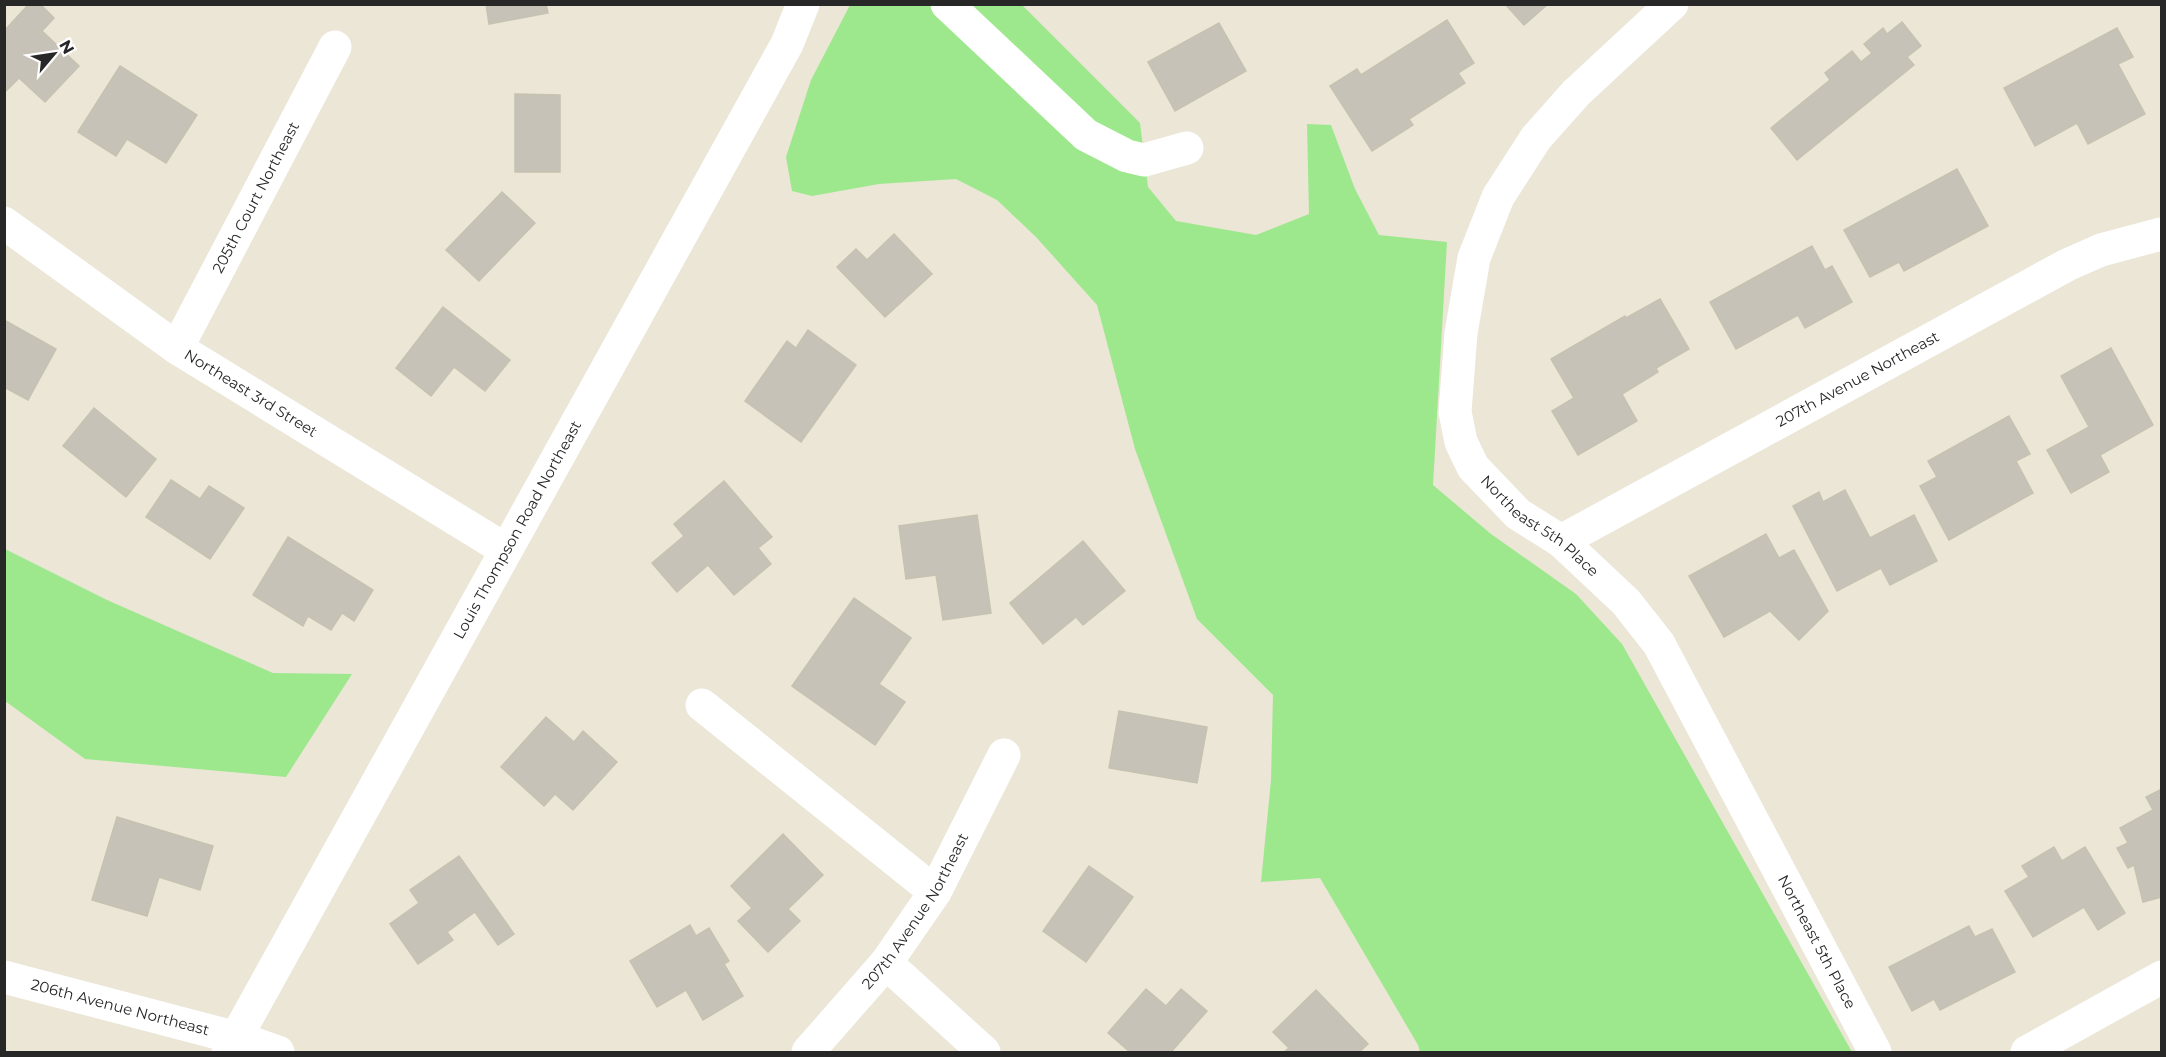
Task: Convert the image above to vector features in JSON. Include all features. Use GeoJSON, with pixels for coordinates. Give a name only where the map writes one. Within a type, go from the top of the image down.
{"type":"FeatureCollection","features":[{"type":"Feature","properties":{"kind":"street","name":"Louis Thompson Road Northeast"},"geometry":{"type":"LineString","coordinates":[[233,1045],[782,54],[803,4]]}},
{"type":"Feature","properties":{"kind":"street"},"geometry":{"type":"LineString","coordinates":[[947,4],[1086,135],[1127,156],[1144,160],[1187,148]]}},
{"type":"Feature","properties":{"kind":"street","name":"Northeast 5th Place"},"geometry":{"type":"LineString","coordinates":[[1672,4],[1576,93],[1536,138],[1498,197],[1474,258],[1460,344],[1455,412],[1461,442],[1473,467],[1518,514],[1561,541],[1626,602],[1659,644],[1875,1053]]}},
{"type":"Feature","properties":{"kind":"street","name":"205th Court Northeast"},"geometry":{"type":"LineString","coordinates":[[177,348],[335,47]]}},
{"type":"Feature","properties":{"kind":"street","name":"Northeast 3rd Street"},"geometry":{"type":"LineString","coordinates":[[4,223],[177,348],[506,550]]}},
{"type":"Feature","properties":{"kind":"street","name":"207th Avenue Northeast"},"geometry":{"type":"LineString","coordinates":[[1561,541],[2067,265],[2102,250],[2161,234]]}},
{"type":"Feature","properties":{"kind":"street"},"geometry":{"type":"LineString","coordinates":[[702,705],[935,892]]}},
{"type":"Feature","properties":{"kind":"street","name":"207th Avenue Northeast"},"geometry":{"type":"LineString","coordinates":[[808,1053],[886,963],[935,892],[1004,755]]}},
{"type":"Feature","properties":{"kind":"street"},"geometry":{"type":"LineString","coordinates":[[886,963],[984,1053]]}},
{"type":"Feature","properties":{"kind":"street","name":"206th Avenue Northeast"},"geometry":{"type":"LineString","coordinates":[[4,977],[233,1045],[278,1053]]}},
{"type":"Feature","properties":{"kind":"street"},"geometry":{"type":"LineString","coordinates":[[2027,1053],[2162,977]]}},
{"type":"Feature","properties":{"kind":"green space"},"geometry":{"type":"Polygon","coordinates":[[[850,5],[1022,5],[1140,123],[1148,187],[1176,221],[1256,235],[1309,214],[1307,124],[1331,125],[1355,189],[1379,235],[1447,242],[1433,485],[1491,534],[1576,594],[1622,644],[1852,1052],[1420,1052],[1320,878],[1261,882],[1271,780],[1273,695],[1197,619],[1135,449],[1097,305],[1036,237],[997,200],[956,179],[879,184],[812,196],[792,191],[786,157],[811,80],[850,5]]]}},
{"type":"Feature","properties":{"kind":"green space"},"geometry":{"type":"Polygon","coordinates":[[[5,549],[107,600],[273,673],[352,674],[286,777],[85,759],[5,701],[5,549]]]}},
{"type":"Feature","properties":{"kind":"building"},"geometry":{"type":"Polygon","coordinates":[[[29,4],[40,4],[54,18],[42,31],[79,66],[45,102],[19,78],[4,93],[4,31],[29,4]]]}},
{"type":"Feature","properties":{"kind":"building"},"geometry":{"type":"Polygon","coordinates":[[[486,4],[546,4],[548,13],[489,24],[486,4]]]}},
{"type":"Feature","properties":{"kind":"building"},"geometry":{"type":"Polygon","coordinates":[[[1505,4],[1548,4],[1524,25],[1505,4]]]}},
{"type":"Feature","properties":{"kind":"building"},"geometry":{"type":"Polygon","coordinates":[[[1447,20],[1474,63],[1458,73],[1465,83],[1409,119],[1413,125],[1372,151],[1330,86],[1357,69],[1361,75],[1447,20]]]}},
{"type":"Feature","properties":{"kind":"building"},"geometry":{"type":"Polygon","coordinates":[[[1902,22],[1921,46],[1907,57],[1914,65],[1797,160],[1771,128],[1830,80],[1825,73],[1852,51],[1861,62],[1872,53],[1864,44],[1883,28],[1887,34],[1902,22]]]}},
{"type":"Feature","properties":{"kind":"building"},"geometry":{"type":"Polygon","coordinates":[[[1219,23],[1246,71],[1175,111],[1148,62],[1219,23]]]}},
{"type":"Feature","properties":{"kind":"building"},"geometry":{"type":"Polygon","coordinates":[[[2117,28],[2133,57],[2118,64],[2145,114],[2088,144],[2077,123],[2035,146],[2004,88],[2117,28]]]}},
{"type":"Feature","properties":{"kind":"building"},"geometry":{"type":"Polygon","coordinates":[[[120,66],[197,115],[166,163],[127,139],[116,156],[78,132],[120,66]]]}},
{"type":"Feature","properties":{"kind":"building"},"geometry":{"type":"Polygon","coordinates":[[[515,94],[560,95],[560,172],[515,172],[515,94]]]}},
{"type":"Feature","properties":{"kind":"building"},"geometry":{"type":"Polygon","coordinates":[[[1957,169],[1988,226],[1904,271],[1899,262],[1870,277],[1844,230],[1957,169]]]}},
{"type":"Feature","properties":{"kind":"building"},"geometry":{"type":"Polygon","coordinates":[[[502,192],[535,223],[479,281],[446,250],[502,192]]]}},
{"type":"Feature","properties":{"kind":"building"},"geometry":{"type":"Polygon","coordinates":[[[894,234],[932,274],[885,317],[837,267],[856,249],[867,260],[894,234]]]}},
{"type":"Feature","properties":{"kind":"building"},"geometry":{"type":"Polygon","coordinates":[[[1812,246],[1825,270],[1832,266],[1852,302],[1805,328],[1798,315],[1736,349],[1710,302],[1812,246]]]}},
{"type":"Feature","properties":{"kind":"building"},"geometry":{"type":"Polygon","coordinates":[[[1660,299],[1689,349],[1656,368],[1658,372],[1622,394],[1637,421],[1578,455],[1552,411],[1574,398],[1551,359],[1625,316],[1626,318],[1660,299]]]}},
{"type":"Feature","properties":{"kind":"building"},"geometry":{"type":"Polygon","coordinates":[[[443,307],[510,360],[485,391],[454,367],[431,396],[396,368],[443,307]]]}},
{"type":"Feature","properties":{"kind":"building"},"geometry":{"type":"Polygon","coordinates":[[[4,320],[56,349],[28,400],[4,387],[4,320]]]}},
{"type":"Feature","properties":{"kind":"building"},"geometry":{"type":"Polygon","coordinates":[[[808,330],[856,365],[801,442],[745,401],[787,341],[796,348],[808,330]]]}},
{"type":"Feature","properties":{"kind":"building"},"geometry":{"type":"Polygon","coordinates":[[[2111,348],[2153,425],[2100,455],[2109,472],[2071,493],[2047,450],[2089,427],[2061,376],[2111,348]]]}},
{"type":"Feature","properties":{"kind":"building"},"geometry":{"type":"Polygon","coordinates":[[[94,408],[156,459],[126,497],[63,446],[94,408]]]}},
{"type":"Feature","properties":{"kind":"building"},"geometry":{"type":"Polygon","coordinates":[[[2009,416],[2030,454],[2016,461],[2033,493],[1949,540],[1920,486],[1937,477],[1928,461],[2009,416]]]}},
{"type":"Feature","properties":{"kind":"building"},"geometry":{"type":"Polygon","coordinates":[[[171,480],[200,499],[209,486],[244,508],[210,559],[146,517],[171,480]]]}},
{"type":"Feature","properties":{"kind":"building"},"geometry":{"type":"Polygon","coordinates":[[[724,481],[772,537],[758,548],[771,564],[734,595],[708,565],[677,592],[652,563],[684,536],[674,524],[724,481]]]}},
{"type":"Feature","properties":{"kind":"building"},"geometry":{"type":"Polygon","coordinates":[[[1845,490],[1870,538],[1914,515],[1937,561],[1890,585],[1881,568],[1837,591],[1793,506],[1819,492],[1823,502],[1845,490]]]}},
{"type":"Feature","properties":{"kind":"building"},"geometry":{"type":"Polygon","coordinates":[[[977,515],[991,613],[943,620],[936,575],[906,579],[899,526],[977,515]]]}},
{"type":"Feature","properties":{"kind":"building"},"geometry":{"type":"Polygon","coordinates":[[[1766,534],[1779,558],[1794,550],[1828,611],[1799,640],[1770,611],[1724,637],[1689,576],[1766,534]]]}},
{"type":"Feature","properties":{"kind":"building"},"geometry":{"type":"Polygon","coordinates":[[[288,537],[373,590],[354,621],[342,613],[331,630],[308,616],[303,626],[253,595],[288,537]]]}},
{"type":"Feature","properties":{"kind":"building"},"geometry":{"type":"Polygon","coordinates":[[[1083,541],[1125,591],[1083,625],[1076,617],[1043,644],[1010,603],[1083,541]]]}},
{"type":"Feature","properties":{"kind":"building"},"geometry":{"type":"Polygon","coordinates":[[[854,598],[911,638],[879,684],[905,702],[875,745],[792,686],[854,598]]]}},
{"type":"Feature","properties":{"kind":"building"},"geometry":{"type":"Polygon","coordinates":[[[1119,711],[1207,727],[1197,783],[1109,768],[1119,711]]]}},
{"type":"Feature","properties":{"kind":"building"},"geometry":{"type":"Polygon","coordinates":[[[546,717],[574,742],[583,731],[617,762],[573,810],[555,794],[544,806],[501,767],[546,717]]]}},
{"type":"Feature","properties":{"kind":"building"},"geometry":{"type":"Polygon","coordinates":[[[2162,789],[2162,897],[2143,902],[2134,865],[2128,868],[2117,848],[2128,843],[2120,828],[2153,810],[2146,797],[2162,789]]]}},
{"type":"Feature","properties":{"kind":"building"},"geometry":{"type":"Polygon","coordinates":[[[117,817],[213,846],[200,890],[159,877],[147,916],[92,900],[117,817]]]}},
{"type":"Feature","properties":{"kind":"building"},"geometry":{"type":"Polygon","coordinates":[[[783,834],[823,875],[788,909],[800,921],[768,952],[738,921],[752,908],[731,886],[783,834]]]}},
{"type":"Feature","properties":{"kind":"building"},"geometry":{"type":"Polygon","coordinates":[[[2054,847],[2062,861],[2085,847],[2125,913],[2098,930],[2084,907],[2033,937],[2005,891],[2029,877],[2022,866],[2054,847]]]}},
{"type":"Feature","properties":{"kind":"building"},"geometry":{"type":"Polygon","coordinates":[[[459,856],[514,934],[498,945],[475,912],[447,932],[453,940],[418,964],[390,924],[419,903],[410,890],[459,856]]]}},
{"type":"Feature","properties":{"kind":"building"},"geometry":{"type":"Polygon","coordinates":[[[1089,866],[1133,897],[1086,962],[1043,931],[1089,866]]]}},
{"type":"Feature","properties":{"kind":"building"},"geometry":{"type":"Polygon","coordinates":[[[690,925],[696,936],[709,928],[729,961],[724,964],[743,996],[703,1020],[686,990],[657,1007],[630,961],[690,925]]]}},
{"type":"Feature","properties":{"kind":"building"},"geometry":{"type":"Polygon","coordinates":[[[1969,926],[1975,937],[1992,929],[2015,972],[1940,1010],[1934,999],[1912,1011],[1889,967],[1969,926]]]}},
{"type":"Feature","properties":{"kind":"building"},"geometry":{"type":"Polygon","coordinates":[[[1146,989],[1166,1006],[1181,989],[1207,1011],[1171,1052],[1130,1052],[1108,1033],[1146,989]]]}},
{"type":"Feature","properties":{"kind":"building"},"geometry":{"type":"Polygon","coordinates":[[[1316,990],[1368,1044],[1359,1052],[1284,1052],[1289,1048],[1273,1032],[1316,990]]]}}]}
